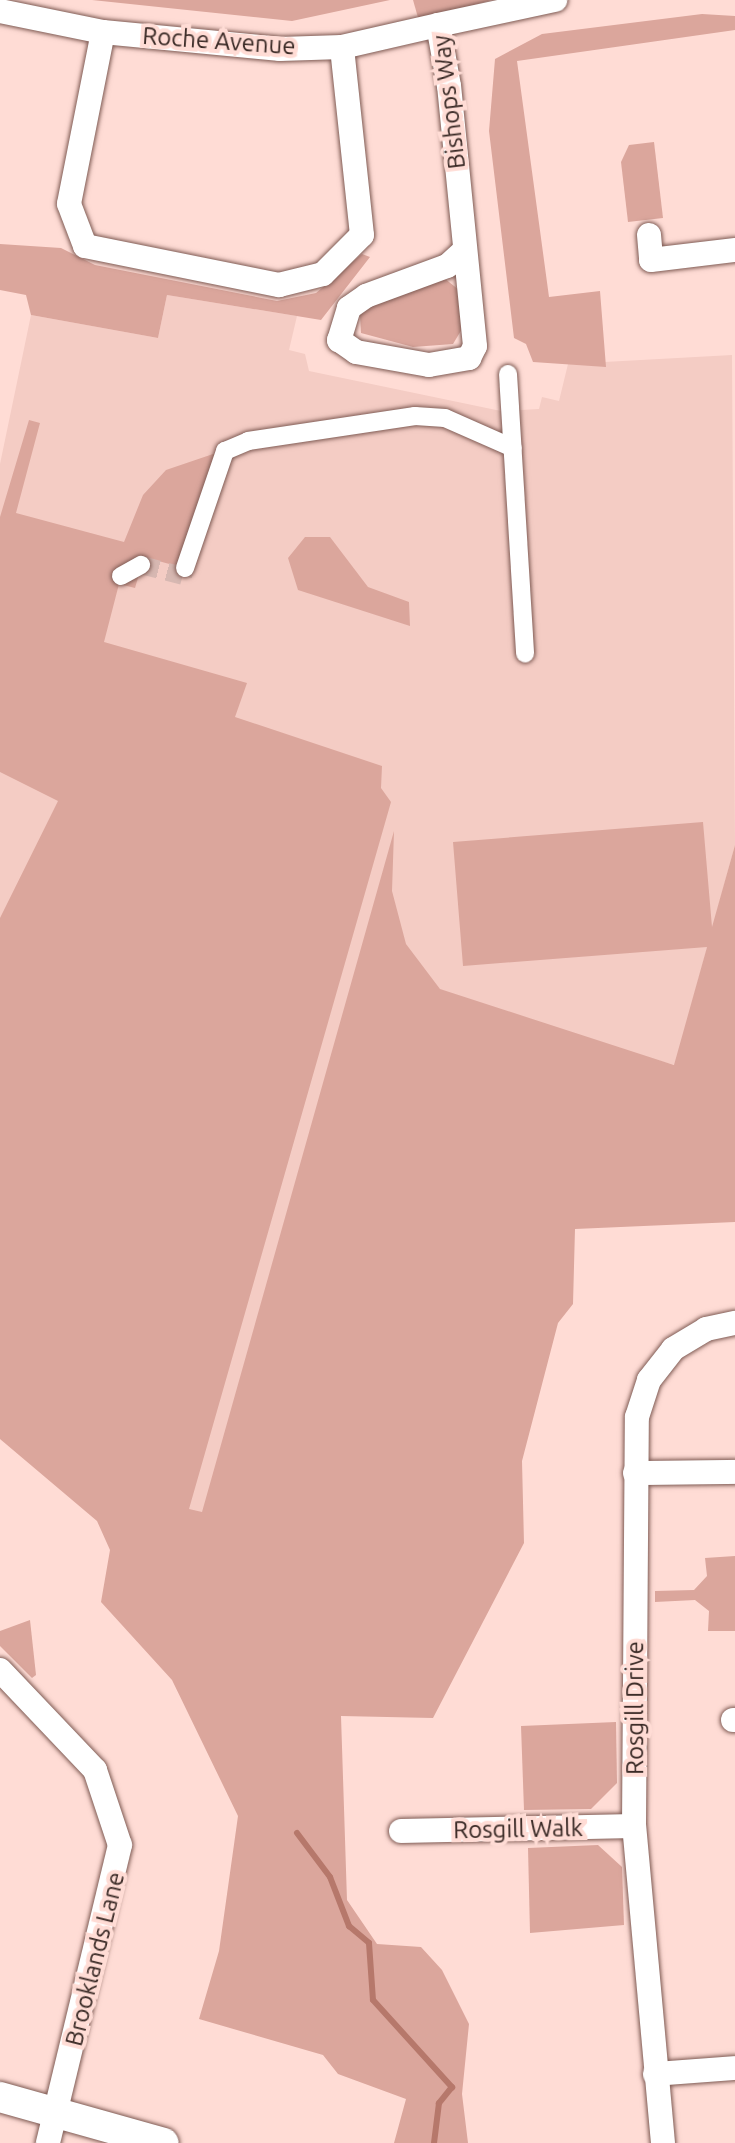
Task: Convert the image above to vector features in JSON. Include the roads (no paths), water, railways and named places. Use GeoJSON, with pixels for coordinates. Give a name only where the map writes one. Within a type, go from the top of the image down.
{"type":"FeatureCollection","features":[{"type":"Feature","properties":{"kind":"street","name":"Bishops Way"},"geometry":{"type":"LineString","coordinates":[[465,250],[447,266],[366,296],[349,308],[339,340],[356,352],[429,365],[469,358],[475,346],[465,250],[438,25],[555,0]]}},
{"type":"Feature","properties":{"kind":"street","name":"Roche Avenue"},"geometry":{"type":"LineString","coordinates":[[0,11],[103,32],[280,49],[342,47],[438,25]]}},
{"type":"Feature","properties":{"kind":"street"},"geometry":{"type":"LineString","coordinates":[[103,32],[69,204],[85,246],[279,285],[323,274],[362,235],[342,47]]}},
{"type":"Feature","properties":{"kind":"street"},"geometry":{"type":"LineString","coordinates":[[649,235],[651,260],[735,250]]}},
{"type":"Feature","properties":{"kind":"street"},"geometry":{"type":"LineString","coordinates":[[508,374],[525,653]]}},
{"type":"Feature","properties":{"kind":"street"},"geometry":{"type":"LineString","coordinates":[[185,568],[225,451],[248,441],[415,416],[445,418],[513,448]]}},
{"type":"Feature","properties":{"kind":"street"},"geometry":{"type":"LineString","coordinates":[[121,576],[141,565]]}},
{"type":"Feature","properties":{"kind":"street","name":"Rosgill Drive"},"geometry":{"type":"LineString","coordinates":[[663,2143],[634,1826],[637,1417],[649,1380],[673,1349],[706,1329],[735,1323]]}},
{"type":"Feature","properties":{"kind":"street"},"geometry":{"type":"LineString","coordinates":[[635,1473],[735,1472]]}},
{"type":"Feature","properties":{"kind":"street","name":"Brooklands Lane"},"geometry":{"type":"LineString","coordinates":[[0,1670],[95,1770],[118,1829],[118,1877],[48,2143]]}},
{"type":"Feature","properties":{"kind":"street","name":"Rosgill Walk"},"geometry":{"type":"LineString","coordinates":[[401,1831],[634,1826]]}},
{"type":"Feature","properties":{"kind":"street"},"geometry":{"type":"LineString","coordinates":[[655,2074],[735,2068]]}},
{"type":"Feature","properties":{"kind":"street"},"geometry":{"type":"LineString","coordinates":[[0,2097],[164,2143]]}},
{"type":"Feature","properties":{"kind":"waterway"},"geometry":{"type":"LineString","coordinates":[[297,1833],[330,1877],[349,1926],[369,1943],[373,2000],[452,2087],[439,2103],[434,2143]]}},
{"type":"Feature","properties":{"kind":"tunnel"},"geometry":{"type":"LineString","coordinates":[[141,565],[183,576],[185,568]]}}]}
